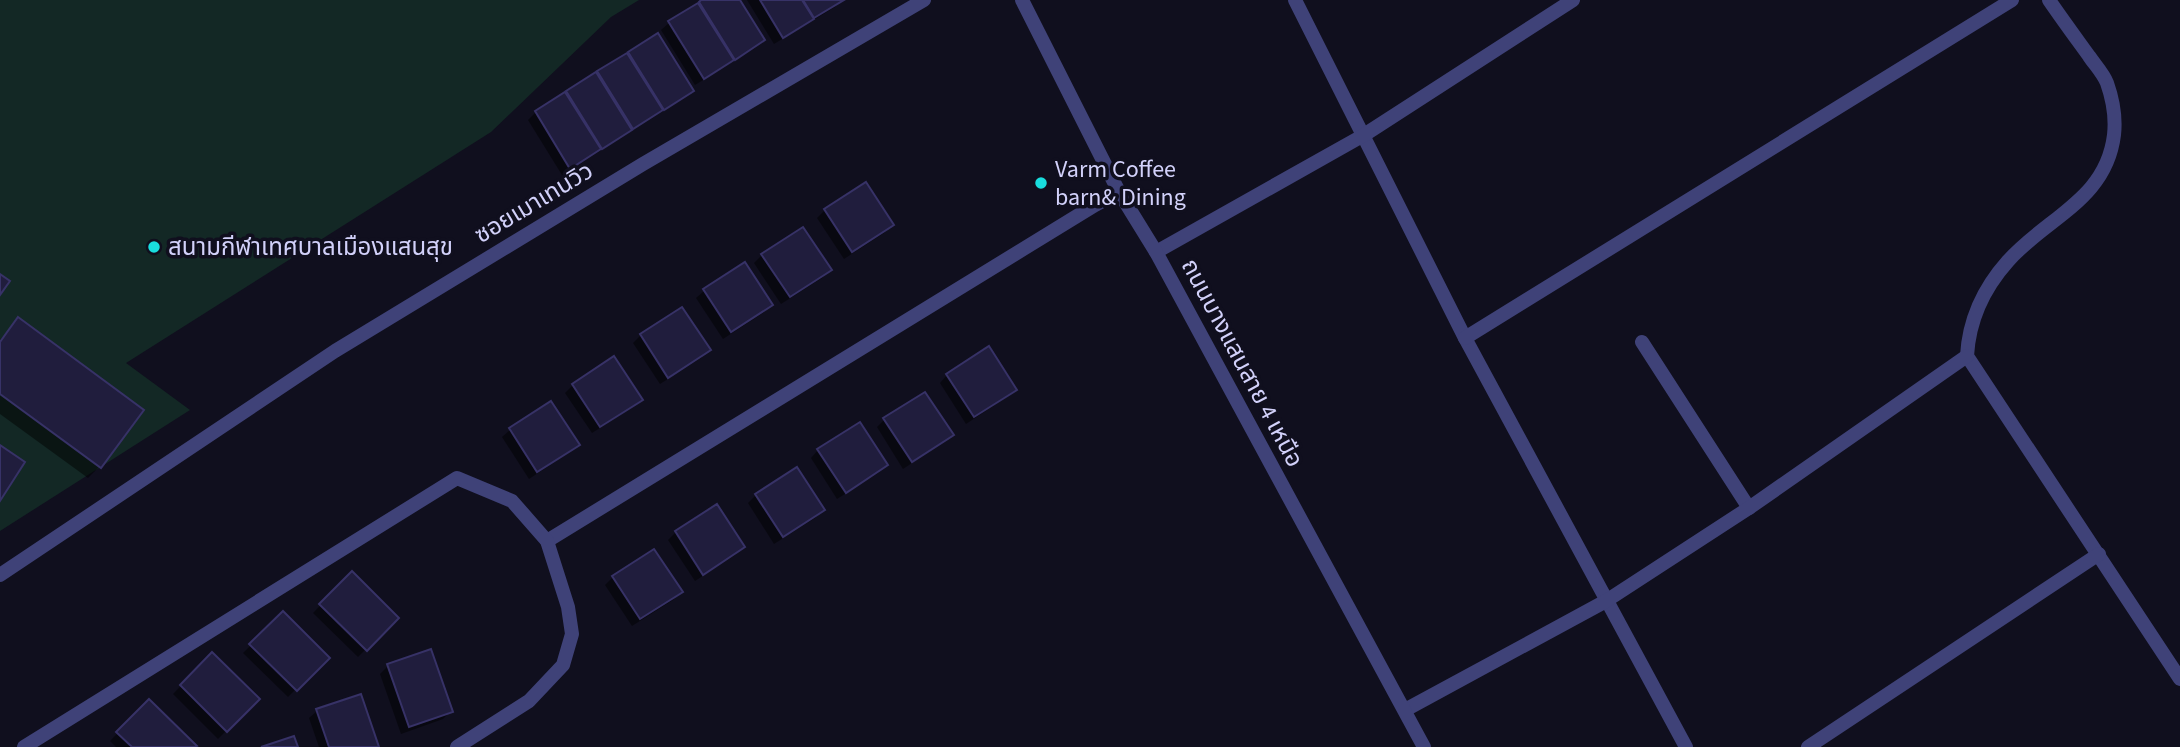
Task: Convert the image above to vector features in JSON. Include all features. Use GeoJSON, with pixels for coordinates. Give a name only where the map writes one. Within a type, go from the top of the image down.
{"type":"FeatureCollection","features":[{"type":"Feature","properties":{"kind":"street","name":"ซอยเมาเทนวิว"},"geometry":{"type":"LineString","coordinates":[[0,575],[335,351],[643,164],[924,0]]}},
{"type":"Feature","properties":{"kind":"street","name":"ถนนบางแสนสาย 4 เหนือ"},"geometry":{"type":"LineString","coordinates":[[1022,0],[1119,192],[1156,252],[1424,747]]}},
{"type":"Feature","properties":{"kind":"street"},"geometry":{"type":"LineString","coordinates":[[1295,0],[1465,338],[1686,747]]}},
{"type":"Feature","properties":{"kind":"street"},"geometry":{"type":"LineString","coordinates":[[1156,252],[1364,135],[1573,0]]}},
{"type":"Feature","properties":{"kind":"street"},"geometry":{"type":"LineString","coordinates":[[1465,338],[2012,0]]}},
{"type":"Feature","properties":{"kind":"street"},"geometry":{"type":"LineString","coordinates":[[2049,0],[2105,79],[2114,102],[2113,147],[2107,165],[2090,190],[2008,260],[1990,284],[1976,309],[1969,332],[1967,356],[2180,679]]}},
{"type":"Feature","properties":{"kind":"street"},"geometry":{"type":"LineString","coordinates":[[548,541],[1119,192]]}},
{"type":"Feature","properties":{"kind":"street"},"geometry":{"type":"LineString","coordinates":[[1642,342],[1749,508]]}},
{"type":"Feature","properties":{"kind":"street"},"geometry":{"type":"LineString","coordinates":[[1405,710],[1606,601],[1749,508],[1967,356]]}},
{"type":"Feature","properties":{"kind":"street"},"geometry":{"type":"LineString","coordinates":[[23,747],[457,478],[512,501],[548,541],[568,607],[572,635],[563,665],[529,701],[457,747]]}},
{"type":"Feature","properties":{"kind":"street"},"geometry":{"type":"LineString","coordinates":[[1808,747],[2099,554]]}},
{"type":"Feature","properties":{"kind":"green space","name":"สนามกีฬาเทศบาลเมืองแสนสุข"},"geometry":{"type":"Polygon","coordinates":[[[0,0],[639,0],[611,17],[491,132],[126,363],[190,410],[0,531],[0,0]]]}},
{"type":"Feature","properties":{"kind":"building"},"geometry":{"type":"Polygon","coordinates":[[[740,0],[765,40],[735,60],[699,2],[740,0]]]}},
{"type":"Feature","properties":{"kind":"building"},"geometry":{"type":"Polygon","coordinates":[[[760,0],[802,0],[814,19],[783,38],[760,0]]]}},
{"type":"Feature","properties":{"kind":"building"},"geometry":{"type":"Polygon","coordinates":[[[803,0],[844,0],[814,18],[803,0]]]}},
{"type":"Feature","properties":{"kind":"building"},"geometry":{"type":"Polygon","coordinates":[[[698,3],[734,60],[704,79],[668,21],[698,3]]]}},
{"type":"Feature","properties":{"kind":"building"},"geometry":{"type":"Polygon","coordinates":[[[658,33],[694,91],[664,110],[628,52],[658,33]]]}},
{"type":"Feature","properties":{"kind":"building"},"geometry":{"type":"Polygon","coordinates":[[[627,53],[663,110],[633,129],[597,71],[627,53]]]}},
{"type":"Feature","properties":{"kind":"building"},"geometry":{"type":"Polygon","coordinates":[[[596,72],[632,130],[602,149],[566,91],[596,72]]]}},
{"type":"Feature","properties":{"kind":"building"},"geometry":{"type":"Polygon","coordinates":[[[565,92],[601,149],[570,169],[535,111],[565,92]]]}},
{"type":"Feature","properties":{"kind":"building"},"geometry":{"type":"Polygon","coordinates":[[[866,182],[894,225],[852,252],[824,209],[866,182]]]}},
{"type":"Feature","properties":{"kind":"building"},"geometry":{"type":"Polygon","coordinates":[[[803,227],[832,270],[790,297],[761,254],[803,227]]]}},
{"type":"Feature","properties":{"kind":"building"},"geometry":{"type":"Polygon","coordinates":[[[745,262],[773,305],[731,332],[703,289],[745,262]]]}},
{"type":"Feature","properties":{"kind":"building"},"geometry":{"type":"Polygon","coordinates":[[[0,274],[10,281],[0,295],[0,274]]]}},
{"type":"Feature","properties":{"kind":"building"},"geometry":{"type":"Polygon","coordinates":[[[682,307],[711,350],[668,378],[640,334],[682,307]]]}},
{"type":"Feature","properties":{"kind":"building"},"geometry":{"type":"Polygon","coordinates":[[[18,317],[144,410],[101,468],[0,394],[0,342],[18,317]]]}},
{"type":"Feature","properties":{"kind":"building"},"geometry":{"type":"Polygon","coordinates":[[[989,346],[1017,390],[974,417],[946,374],[989,346]]]}},
{"type":"Feature","properties":{"kind":"building"},"geometry":{"type":"Polygon","coordinates":[[[614,356],[643,400],[600,427],[572,384],[614,356]]]}},
{"type":"Feature","properties":{"kind":"building"},"geometry":{"type":"Polygon","coordinates":[[[925,392],[954,435],[912,462],[883,418],[925,392]]]}},
{"type":"Feature","properties":{"kind":"building"},"geometry":{"type":"Polygon","coordinates":[[[551,401],[580,445],[537,472],[509,428],[551,401]]]}},
{"type":"Feature","properties":{"kind":"building"},"geometry":{"type":"Polygon","coordinates":[[[860,422],[888,465],[846,493],[817,449],[860,422]]]}},
{"type":"Feature","properties":{"kind":"building"},"geometry":{"type":"Polygon","coordinates":[[[0,445],[25,462],[0,501],[0,445]]]}},
{"type":"Feature","properties":{"kind":"building"},"geometry":{"type":"Polygon","coordinates":[[[797,467],[825,510],[783,537],[755,494],[797,467]]]}},
{"type":"Feature","properties":{"kind":"building"},"geometry":{"type":"Polygon","coordinates":[[[717,504],[745,547],[703,575],[675,531],[717,504]]]}},
{"type":"Feature","properties":{"kind":"building"},"geometry":{"type":"Polygon","coordinates":[[[654,549],[683,592],[640,619],[612,576],[654,549]]]}},
{"type":"Feature","properties":{"kind":"building"},"geometry":{"type":"Polygon","coordinates":[[[352,571],[399,618],[367,651],[319,604],[352,571]]]}},
{"type":"Feature","properties":{"kind":"building"},"geometry":{"type":"Polygon","coordinates":[[[283,611],[330,658],[297,691],[249,644],[283,611]]]}},
{"type":"Feature","properties":{"kind":"building"},"geometry":{"type":"Polygon","coordinates":[[[431,649],[453,712],[409,727],[387,664],[431,649]]]}},
{"type":"Feature","properties":{"kind":"building"},"geometry":{"type":"Polygon","coordinates":[[[212,652],[260,699],[227,732],[180,685],[212,652]]]}},
{"type":"Feature","properties":{"kind":"building"},"geometry":{"type":"Polygon","coordinates":[[[361,694],[379,747],[329,747],[316,709],[361,694]]]}},
{"type":"Feature","properties":{"kind":"building"},"geometry":{"type":"Polygon","coordinates":[[[149,699],[197,746],[132,747],[116,732],[149,699]]]}},
{"type":"Feature","properties":{"kind":"building"},"geometry":{"type":"Polygon","coordinates":[[[294,736],[298,747],[261,747],[294,736]]]}},
{"type":"Feature","properties":{"kind":"place","name":"Varm Coffee barn& Dining"},"geometry":{"type":"Point","coordinates":[1041,183]}},
{"type":"Feature","properties":{"kind":"place","name":"สนามกีฬาเทศบาลเมืองแสนสุข"},"geometry":{"type":"Point","coordinates":[154,247]}}]}
